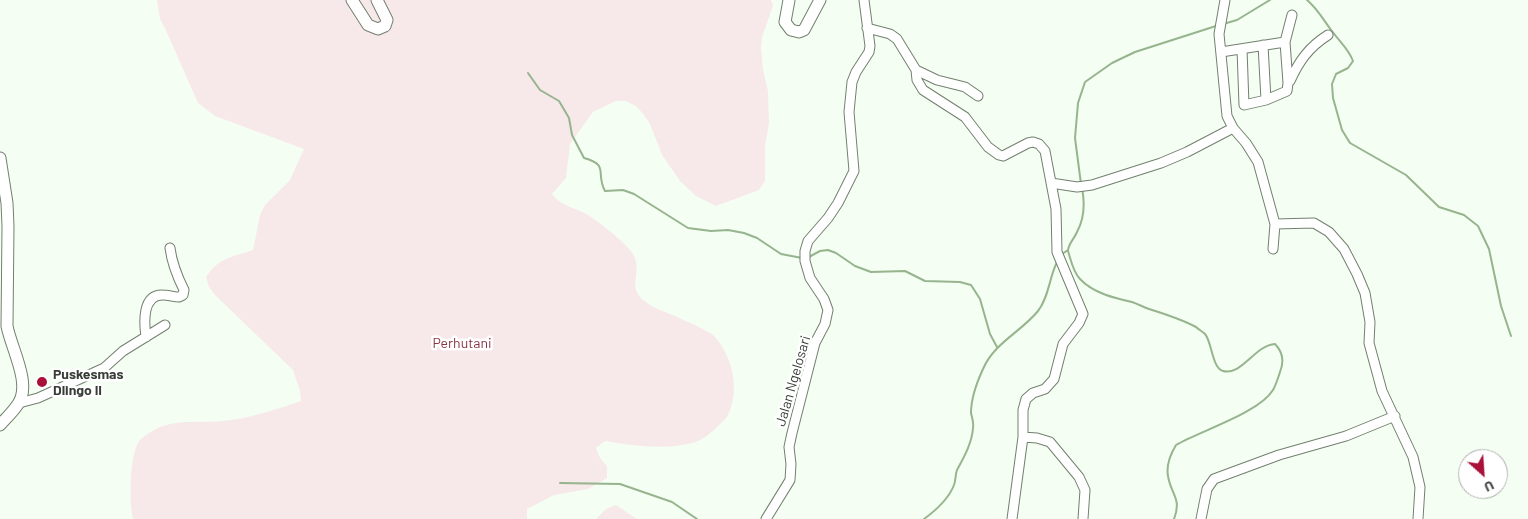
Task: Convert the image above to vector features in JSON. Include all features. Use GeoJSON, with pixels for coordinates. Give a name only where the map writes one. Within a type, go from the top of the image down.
{"type":"FeatureCollection","features":[{"type":"Feature","properties":{"kind":"main road"},"geometry":{"type":"LineString","coordinates":[[352,0],[368,25],[378,29],[385,26],[387,20],[377,0]]}},
{"type":"Feature","properties":{"kind":"main road"},"geometry":{"type":"LineString","coordinates":[[788,0],[786,22],[791,30],[799,32],[804,30],[820,0]]}},
{"type":"Feature","properties":{"kind":"main road"},"geometry":{"type":"LineString","coordinates":[[0,158],[8,226],[7,326],[9,339],[22,375],[23,390],[19,403],[0,425]]}},
{"type":"Feature","properties":{"kind":"street","name":"Jalan Ngelosari"},"geometry":{"type":"LineString","coordinates":[[766,519],[790,480],[789,447],[792,433],[815,343],[827,317],[827,304],[810,278],[805,261],[805,251],[808,241],[838,204],[854,171],[849,112],[852,82],[870,46],[864,0]]}},
{"type":"Feature","properties":{"kind":"street"},"geometry":{"type":"LineString","coordinates":[[1225,0],[1219,34],[1227,116],[1233,128],[1246,143],[1258,162],[1275,224],[1273,249]]}},
{"type":"Feature","properties":{"kind":"street"},"geometry":{"type":"LineString","coordinates":[[1242,49],[1244,105],[1266,100],[1287,91],[1285,42],[1292,16]]}},
{"type":"Feature","properties":{"kind":"street"},"geometry":{"type":"LineString","coordinates":[[867,28],[890,34],[897,39],[916,70],[923,90],[965,117],[988,147],[998,155],[1007,154],[1028,143],[1039,144],[1045,152],[1056,209],[1058,257],[1083,314],[1079,324],[1063,344],[1054,379],[1045,389],[1033,393],[1026,400],[1023,410],[1023,437],[1012,519]]}},
{"type":"Feature","properties":{"kind":"street"},"geometry":{"type":"LineString","coordinates":[[1288,84],[1306,52],[1328,35]]}},
{"type":"Feature","properties":{"kind":"street"},"geometry":{"type":"LineString","coordinates":[[1221,52],[1285,42]]}},
{"type":"Feature","properties":{"kind":"street"},"geometry":{"type":"LineString","coordinates":[[1263,45],[1266,100]]}},
{"type":"Feature","properties":{"kind":"street"},"geometry":{"type":"LineString","coordinates":[[916,70],[937,80],[965,87],[978,96]]}},
{"type":"Feature","properties":{"kind":"street"},"geometry":{"type":"LineString","coordinates":[[1051,183],[1077,187],[1092,184],[1187,152],[1233,128]]}},
{"type":"Feature","properties":{"kind":"street"},"geometry":{"type":"LineString","coordinates":[[1275,224],[1314,223],[1329,232],[1344,249],[1366,293],[1370,322],[1369,343],[1382,391],[1413,457],[1420,487],[1418,519]]}},
{"type":"Feature","properties":{"kind":"street"},"geometry":{"type":"LineString","coordinates":[[146,337],[144,322],[148,304],[152,298],[162,294],[179,297],[184,290],[171,259],[170,248]]}},
{"type":"Feature","properties":{"kind":"street"},"geometry":{"type":"LineString","coordinates":[[19,403],[38,398],[104,368],[123,351],[165,325]]}},
{"type":"Feature","properties":{"kind":"street"},"geometry":{"type":"LineString","coordinates":[[1201,519],[1207,489],[1214,480],[1279,455],[1346,436],[1395,416]]}},
{"type":"Feature","properties":{"kind":"street"},"geometry":{"type":"LineString","coordinates":[[1023,437],[1038,438],[1050,442],[1080,477],[1085,490],[1083,519]]}},
{"type":"Feature","properties":{"kind":"green space","name":"Perhutani"},"geometry":{"type":"Polygon","coordinates":[[[157,0],[771,0],[773,6],[762,37],[761,48],[763,70],[768,91],[769,123],[765,146],[765,181],[759,190],[716,206],[696,196],[680,181],[662,155],[650,124],[644,115],[636,106],[626,101],[616,101],[593,112],[570,144],[566,178],[552,194],[564,204],[593,218],[630,250],[634,256],[637,268],[636,290],[643,300],[653,307],[695,325],[715,337],[726,354],[733,374],[734,395],[727,416],[712,432],[692,443],[649,447],[605,441],[596,448],[600,458],[607,466],[607,478],[588,489],[554,495],[527,509],[527,519],[133,519],[131,502],[132,466],[136,446],[145,435],[159,427],[173,423],[233,420],[301,401],[300,391],[293,370],[215,295],[209,287],[206,277],[221,262],[253,250],[260,215],[265,205],[290,180],[304,149],[215,116],[198,103],[160,19],[157,0]]]}},
{"type":"Feature","properties":{"kind":"green space"},"geometry":{"type":"Polygon","coordinates":[[[616,505],[637,519],[596,519],[606,509],[616,505]]]}},
{"type":"Feature","properties":{"kind":"waterway"},"geometry":{"type":"LineString","coordinates":[[1223,24],[1237,20],[1270,0]]}},
{"type":"Feature","properties":{"kind":"waterway"},"geometry":{"type":"LineString","coordinates":[[1307,0],[1345,47],[1353,61],[1348,68],[1336,74],[1332,84],[1333,98],[1342,130],[1350,143],[1406,175],[1439,207],[1464,215],[1478,226],[1489,249],[1501,306],[1511,336]]}},
{"type":"Feature","properties":{"kind":"waterway"},"geometry":{"type":"LineString","coordinates":[[1081,184],[1075,138],[1078,103],[1085,82],[1112,63],[1135,52],[1216,26]]}},
{"type":"Feature","properties":{"kind":"waterway"},"geometry":{"type":"LineString","coordinates":[[528,73],[540,90],[559,101],[569,118],[572,135],[584,158],[592,161],[599,167],[605,191],[623,190],[634,194],[688,228],[711,231],[728,230],[744,233],[757,238],[781,254],[802,258]]}},
{"type":"Feature","properties":{"kind":"waterway"},"geometry":{"type":"LineString","coordinates":[[1062,254],[1068,250],[1081,222],[1084,205],[1082,188]]}},
{"type":"Feature","properties":{"kind":"waterway"},"geometry":{"type":"LineString","coordinates":[[807,258],[820,251],[828,250],[855,266],[871,272],[905,271],[925,281],[960,282],[971,285],[980,299],[990,334],[997,347]]}},
{"type":"Feature","properties":{"kind":"waterway"},"geometry":{"type":"LineString","coordinates":[[1068,251],[1076,273],[1091,288],[1179,319],[1203,332],[1207,338],[1214,360],[1219,369],[1223,371],[1236,369],[1261,349],[1268,346],[1275,344],[1281,354],[1282,365],[1278,379],[1273,390],[1266,398],[1242,414],[1176,445],[1168,464],[1169,482],[1177,506],[1174,519]]}},
{"type":"Feature","properties":{"kind":"waterway"},"geometry":{"type":"LineString","coordinates":[[924,519],[949,495],[954,485],[957,470],[971,439],[973,426],[972,401],[983,369],[994,352],[1042,306],[1057,262]]}},
{"type":"Feature","properties":{"kind":"waterway"},"geometry":{"type":"LineString","coordinates":[[560,483],[620,484],[672,502],[697,519]]}},
{"type":"Feature","properties":{"kind":"place","name":"Puskesmas Dlingo II"},"geometry":{"type":"Point","coordinates":[42,382]}}]}
